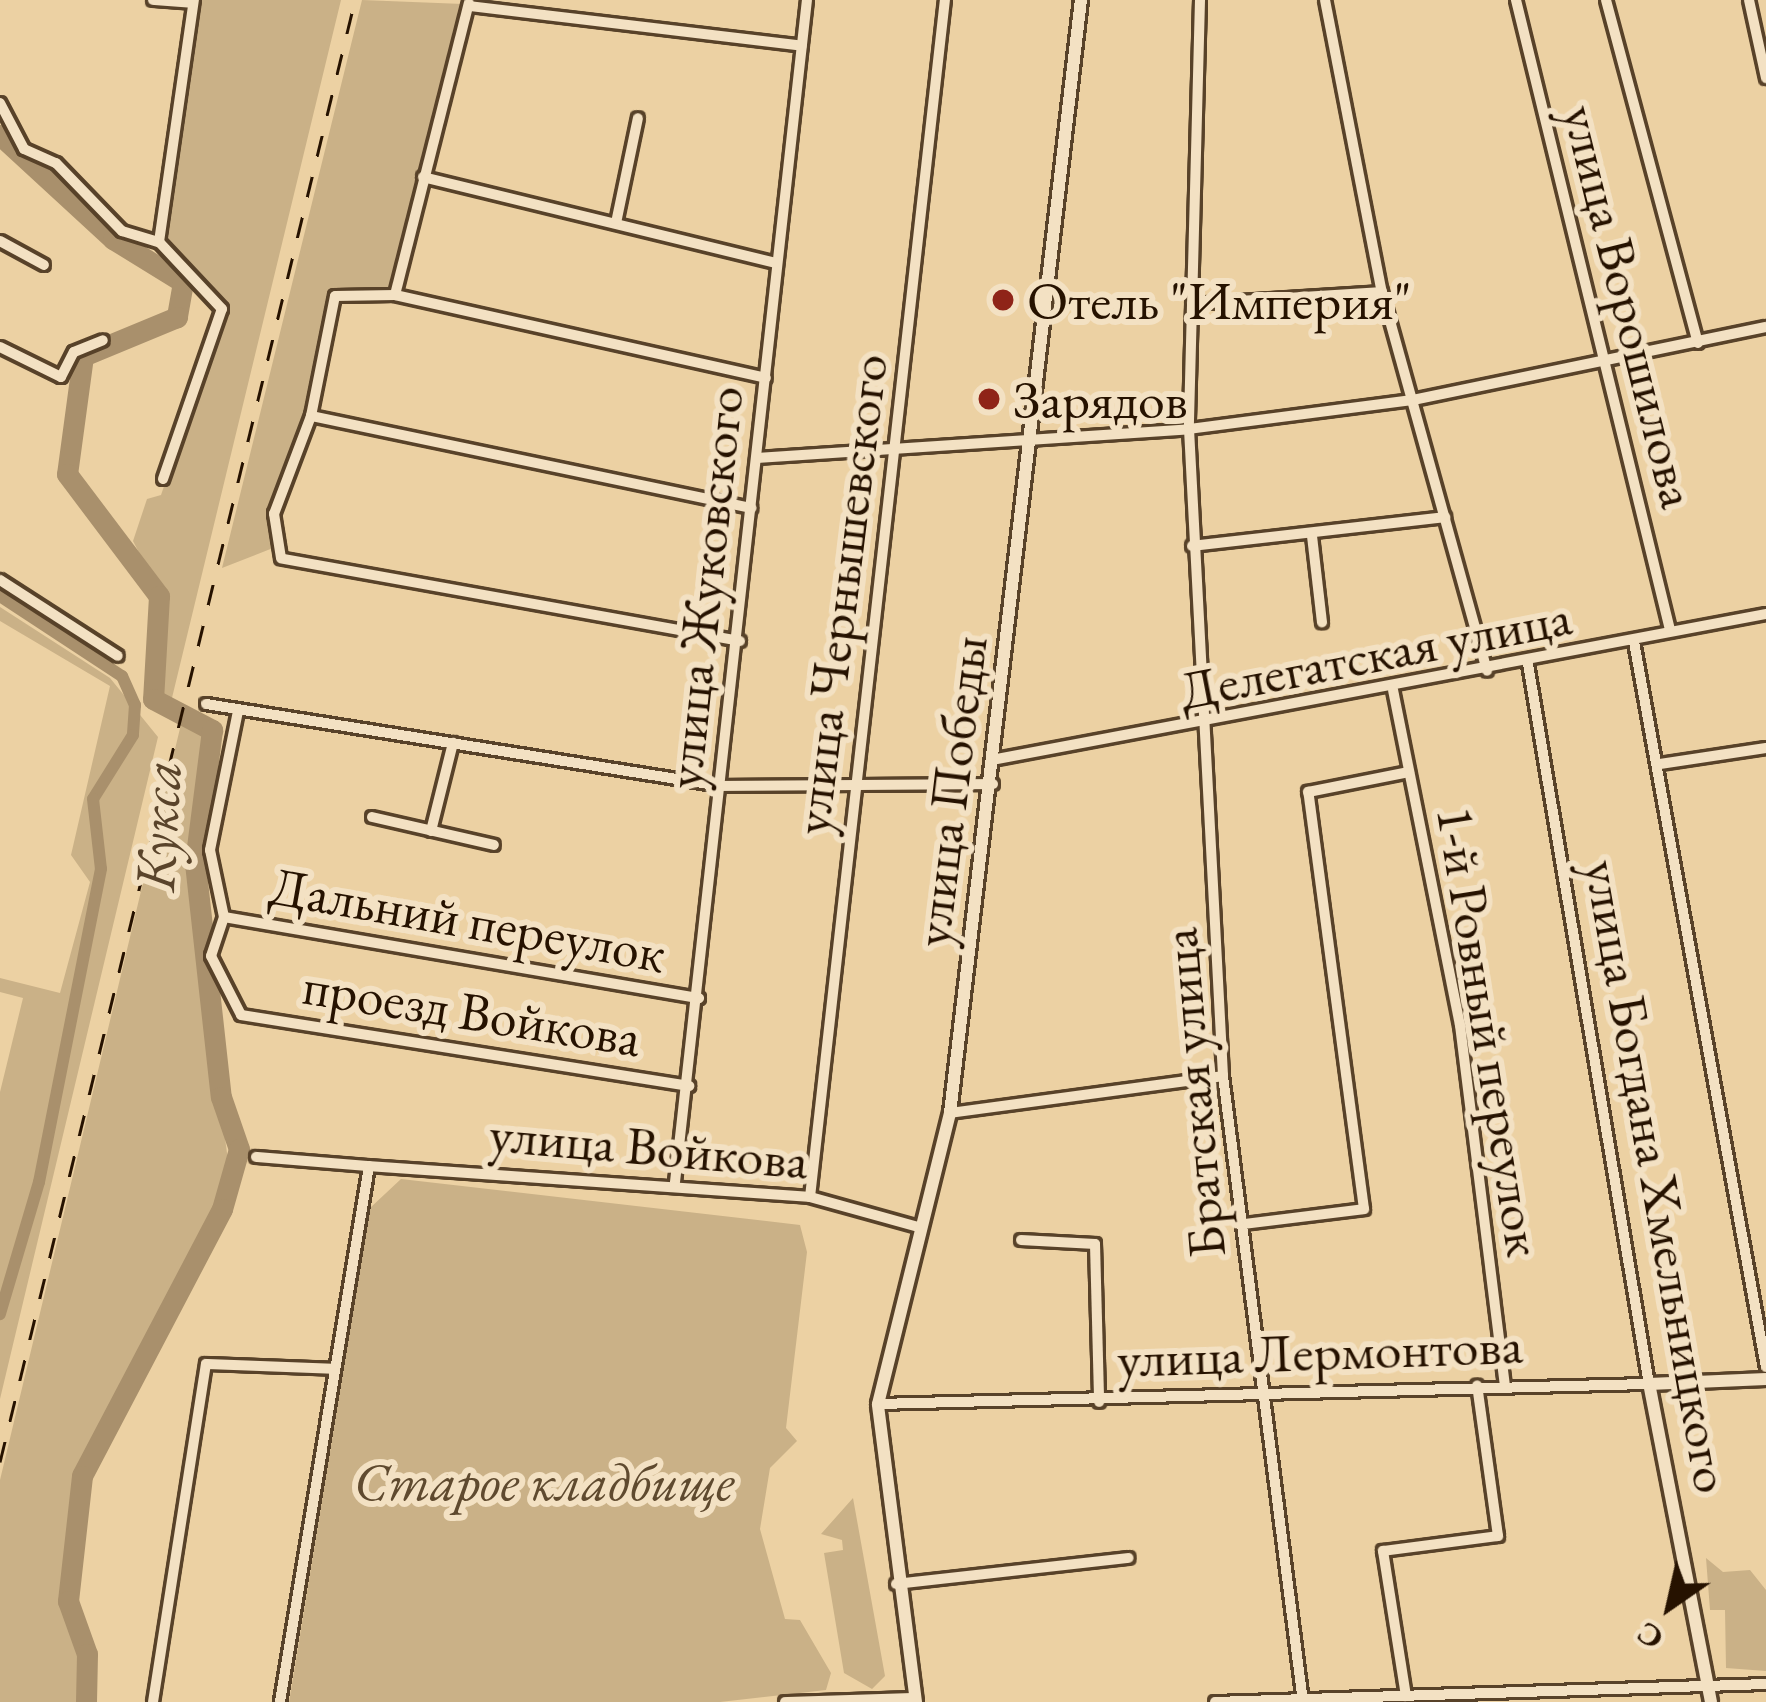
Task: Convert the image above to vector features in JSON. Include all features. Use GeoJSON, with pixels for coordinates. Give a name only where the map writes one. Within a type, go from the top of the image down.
{"type":"FeatureCollection","features":[{"type":"Feature","properties":{"kind":"street"},"geometry":{"type":"LineString","coordinates":[[153,0],[194,2],[159,242]]}},
{"type":"Feature","properties":{"kind":"street","name":"улица Жуковского"},"geometry":{"type":"LineString","coordinates":[[676,1182],[740,641],[807,0]]}},
{"type":"Feature","properties":{"kind":"street","name":"улица Чернышевского"},"geometry":{"type":"LineString","coordinates":[[810,1197],[945,0]]}},
{"type":"Feature","properties":{"kind":"street","name":"улица Победы"},"geometry":{"type":"LineString","coordinates":[[915,1700],[896,1584],[878,1404],[918,1227],[950,1113],[997,759],[1081,0]]}},
{"type":"Feature","properties":{"kind":"street","name":"Братская улица"},"geometry":{"type":"LineString","coordinates":[[1200,0],[1189,429],[1223,1076],[1244,1224],[1257,1400],[1303,1700]]}},
{"type":"Feature","properties":{"kind":"street"},"geometry":{"type":"LineString","coordinates":[[1325,0],[1382,292],[1487,671]]}},
{"type":"Feature","properties":{"kind":"street","name":"улица Ворошилова"},"geometry":{"type":"LineString","coordinates":[[1516,0],[1670,630]]}},
{"type":"Feature","properties":{"kind":"street"},"geometry":{"type":"LineString","coordinates":[[1606,0],[1698,343]]}},
{"type":"Feature","properties":{"kind":"street"},"geometry":{"type":"LineString","coordinates":[[1749,0],[1766,78]]}},
{"type":"Feature","properties":{"kind":"street"},"geometry":{"type":"LineString","coordinates":[[395,296],[469,3],[802,46]]}},
{"type":"Feature","properties":{"kind":"street"},"geometry":{"type":"LineString","coordinates":[[0,103],[24,149],[56,163],[122,231],[159,242],[222,309],[163,479]]}},
{"type":"Feature","properties":{"kind":"street"},"geometry":{"type":"LineString","coordinates":[[616,223],[638,118]]}},
{"type":"Feature","properties":{"kind":"street"},"geometry":{"type":"LineString","coordinates":[[423,176],[776,263]]}},
{"type":"Feature","properties":{"kind":"street"},"geometry":{"type":"LineString","coordinates":[[0,241],[44,265]]}},
{"type":"Feature","properties":{"kind":"street"},"geometry":{"type":"LineString","coordinates":[[1192,304],[1382,292]]}},
{"type":"Feature","properties":{"kind":"street"},"geometry":{"type":"LineString","coordinates":[[740,641],[281,558],[274,514],[311,416],[335,296],[395,296],[766,378]]}},
{"type":"Feature","properties":{"kind":"street"},"geometry":{"type":"LineString","coordinates":[[758,458],[1033,431],[1189,429],[1413,400],[1766,327]]}},
{"type":"Feature","properties":{"kind":"street"},"geometry":{"type":"LineString","coordinates":[[0,346],[61,377],[74,352],[103,340]]}},
{"type":"Feature","properties":{"kind":"street"},"geometry":{"type":"LineString","coordinates":[[311,416],[752,508]]}},
{"type":"Feature","properties":{"kind":"street"},"geometry":{"type":"LineString","coordinates":[[1192,546],[1312,536],[1445,517]]}},
{"type":"Feature","properties":{"kind":"street"},"geometry":{"type":"LineString","coordinates":[[1312,536],[1322,622]]}},
{"type":"Feature","properties":{"kind":"street"},"geometry":{"type":"LineString","coordinates":[[0,580],[118,656]]}},
{"type":"Feature","properties":{"kind":"street","name":"Делегатская улица"},"geometry":{"type":"LineString","coordinates":[[997,759],[1204,727],[1766,614]]}},
{"type":"Feature","properties":{"kind":"street"},"geometry":{"type":"LineString","coordinates":[[1634,642],[1660,764],[1766,1367]]}},
{"type":"Feature","properties":{"kind":"street","name":"улица Богдана Хмельницкого"},"geometry":{"type":"LineString","coordinates":[[1528,664],[1649,1384],[1710,1695]]}},
{"type":"Feature","properties":{"kind":"street","name":"1-й Ровный переулок"},"geometry":{"type":"LineString","coordinates":[[1393,690],[1460,1025],[1505,1385]]}},
{"type":"Feature","properties":{"kind":"street"},"geometry":{"type":"LineString","coordinates":[[206,704],[238,711],[305,712],[453,743],[721,786],[855,789],[994,784]]}},
{"type":"Feature","properties":{"kind":"street"},"geometry":{"type":"LineString","coordinates":[[224,917],[210,850],[238,711]]}},
{"type":"Feature","properties":{"kind":"street"},"geometry":{"type":"LineString","coordinates":[[431,831],[453,743]]}},
{"type":"Feature","properties":{"kind":"street"},"geometry":{"type":"LineString","coordinates":[[1660,764],[1766,748]]}},
{"type":"Feature","properties":{"kind":"street"},"geometry":{"type":"LineString","coordinates":[[1244,1224],[1364,1209],[1308,792],[1408,772]]}},
{"type":"Feature","properties":{"kind":"street"},"geometry":{"type":"LineString","coordinates":[[372,817],[494,844]]}},
{"type":"Feature","properties":{"kind":"street","name":"Дальний переулок"},"geometry":{"type":"LineString","coordinates":[[224,917],[699,998]]}},
{"type":"Feature","properties":{"kind":"street","name":"проезд Войкова"},"geometry":{"type":"LineString","coordinates":[[224,917],[211,956],[242,1015],[689,1086]]}},
{"type":"Feature","properties":{"kind":"street"},"geometry":{"type":"LineString","coordinates":[[950,1113],[1223,1076]]}},
{"type":"Feature","properties":{"kind":"street","name":"улица Войкова"},"geometry":{"type":"LineString","coordinates":[[256,1157],[676,1182],[810,1197],[918,1227]]}},
{"type":"Feature","properties":{"kind":"street"},"geometry":{"type":"LineString","coordinates":[[280,1702],[369,1166]]}},
{"type":"Feature","properties":{"kind":"street"},"geometry":{"type":"LineString","coordinates":[[1021,1240],[1095,1244],[1099,1402]]}},
{"type":"Feature","properties":{"kind":"street"},"geometry":{"type":"LineString","coordinates":[[153,1702],[206,1364],[334,1369]]}},
{"type":"Feature","properties":{"kind":"street","name":"улица Лермонтова"},"geometry":{"type":"LineString","coordinates":[[878,1404],[1257,1400],[1477,1385],[1766,1379]]}},
{"type":"Feature","properties":{"kind":"street"},"geometry":{"type":"LineString","coordinates":[[1406,1696],[1383,1551],[1498,1536],[1477,1385]]}},
{"type":"Feature","properties":{"kind":"street"},"geometry":{"type":"LineString","coordinates":[[896,1584],[1129,1558]]}},
{"type":"Feature","properties":{"kind":"street"},"geometry":{"type":"LineString","coordinates":[[1216,1702],[1710,1695],[1766,1684]]}},
{"type":"Feature","properties":{"kind":"street"},"geometry":{"type":"LineString","coordinates":[[785,1702],[915,1700]]}},
{"type":"Feature","properties":{"kind":"green space"},"geometry":{"type":"Polygon","coordinates":[[[201,0],[341,0],[171,702],[157,693],[168,609],[133,541],[147,499],[161,495],[224,311],[165,240],[201,0]]]}},
{"type":"Feature","properties":{"kind":"green space"},"geometry":{"type":"Polygon","coordinates":[[[362,0],[463,4],[391,290],[334,291],[306,416],[271,501],[273,548],[222,568],[362,0]]]}},
{"type":"Feature","properties":{"kind":"green space"},"geometry":{"type":"Polygon","coordinates":[[[0,607],[110,678],[158,737],[0,1399],[0,1092],[23,998],[0,992],[0,978],[60,993],[90,882],[71,855],[110,686],[0,621],[0,607]]]}},
{"type":"Feature","properties":{"kind":"green space"},"geometry":{"type":"Polygon","coordinates":[[[182,720],[209,740],[189,862],[230,1176],[78,1475],[65,1584],[83,1654],[79,1702],[0,1702],[0,1480],[182,720]]]}},
{"type":"Feature","properties":{"kind":"green space","name":"Старое кладбище"},"geometry":{"type":"Polygon","coordinates":[[[401,1179],[800,1225],[807,1252],[786,1428],[797,1441],[770,1468],[760,1529],[785,1619],[800,1620],[831,1673],[826,1690],[720,1702],[289,1702],[370,1208],[401,1179]]]}},
{"type":"Feature","properties":{"kind":"green space"},"geometry":{"type":"Polygon","coordinates":[[[853,1498],[885,1676],[872,1689],[844,1673],[824,1553],[843,1550],[842,1540],[821,1534],[853,1498]]]}},
{"type":"Feature","properties":{"kind":"green space"},"geometry":{"type":"Polygon","coordinates":[[[1706,1558],[1723,1572],[1750,1570],[1766,1590],[1766,1671],[1726,1668],[1725,1610],[1710,1610],[1706,1558]]]}},
{"type":"Feature","properties":{"kind":"waterway","name":"Кукса"},"geometry":{"type":"LineString","coordinates":[[0,135],[113,239],[183,282],[177,317],[83,356],[67,474],[159,596],[153,699],[212,730],[195,863],[221,1097],[239,1149],[222,1209],[82,1476],[68,1601],[87,1654],[86,1702]]}},
{"type":"Feature","properties":{"kind":"waterway"},"geometry":{"type":"LineString","coordinates":[[0,596],[122,676],[135,705],[133,735],[93,799],[101,869],[39,1182],[0,1314]]}},
{"type":"Feature","properties":{"kind":"railway"},"geometry":{"type":"LineString","coordinates":[[0,1462],[355,0]]}},
{"type":"Feature","properties":{"kind":"place","name":"Отель \"Империя\""},"geometry":{"type":"Point","coordinates":[1003,300]}},
{"type":"Feature","properties":{"kind":"place","name":"Зарядов"},"geometry":{"type":"Point","coordinates":[989,399]}}]}
